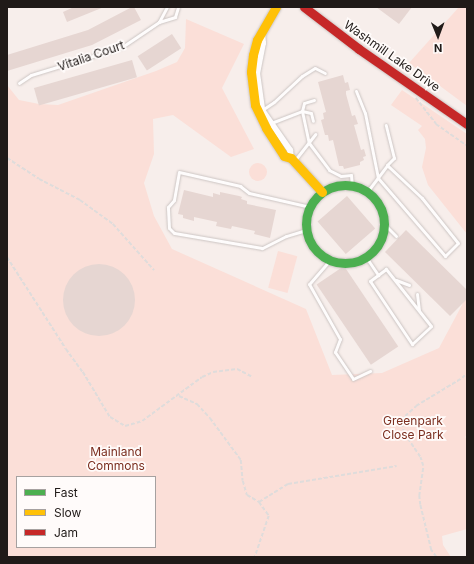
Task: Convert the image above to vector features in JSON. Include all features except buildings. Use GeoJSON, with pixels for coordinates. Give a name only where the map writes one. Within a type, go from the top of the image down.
{"type":"FeatureCollection","features":[{"type":"Feature","properties":{"kind":"street"},"geometry":{"type":"LineString","coordinates":[[276,7],[257,40],[251,72],[252,89],[260,111],[284,156],[292,159],[322,192]]}},
{"type":"Feature","properties":{"kind":"street","name":"Washmill Lake Drive"},"geometry":{"type":"LineString","coordinates":[[304,7],[359,50],[467,124]]}},
{"type":"Feature","properties":{"kind":"street"},"geometry":{"type":"LineString","coordinates":[[260,111],[271,123],[290,150],[292,159]]}},
{"type":"Feature","properties":{"kind":"street"},"geometry":{"type":"LineString","coordinates":[[343,185],[352,186],[367,192],[376,201],[382,212],[384,224],[382,237],[376,248],[355,262],[342,263],[330,260],[318,253],[310,242],[306,230],[307,217],[310,207],[322,192],[343,185]]}},
{"type":"Feature","properties":{"kind":"lane","name":"Vitalia Court"},"geometry":{"type":"LineString","coordinates":[[159,22],[167,7]]}},
{"type":"Feature","properties":{"kind":"lane","name":"Vitalia Court"},"geometry":{"type":"LineString","coordinates":[[19,83],[31,75],[122,47],[159,22],[175,17],[178,7]]}},
{"type":"Feature","properties":{"kind":"lane"},"geometry":{"type":"LineString","coordinates":[[260,111],[274,102],[302,76],[315,68],[325,73]]}},
{"type":"Feature","properties":{"kind":"lane"},"geometry":{"type":"LineString","coordinates":[[356,90],[365,113],[378,178],[446,256],[458,243],[422,198],[387,165]]}},
{"type":"Feature","properties":{"kind":"lane"},"geometry":{"type":"LineString","coordinates":[[314,100],[304,103],[302,111],[309,143],[328,170],[341,176],[351,174],[352,186]]}},
{"type":"Feature","properties":{"kind":"lane"},"geometry":{"type":"LineString","coordinates":[[271,123],[302,111],[311,112],[313,121]]}},
{"type":"Feature","properties":{"kind":"lane"},"geometry":{"type":"LineString","coordinates":[[367,192],[394,158],[386,125]]}},
{"type":"Feature","properties":{"kind":"lane"},"geometry":{"type":"LineString","coordinates":[[292,159],[309,143],[315,134]]}},
{"type":"Feature","properties":{"kind":"lane"},"geometry":{"type":"LineString","coordinates":[[306,230],[286,236],[262,248],[174,234],[169,228],[168,207],[174,200],[180,172],[240,186],[249,193],[310,207]]}},
{"type":"Feature","properties":{"kind":"lane"},"geometry":{"type":"LineString","coordinates":[[384,224],[396,236]]}},
{"type":"Feature","properties":{"kind":"lane"},"geometry":{"type":"LineString","coordinates":[[366,256],[378,275]]}},
{"type":"Feature","properties":{"kind":"lane"},"geometry":{"type":"LineString","coordinates":[[330,260],[309,284],[340,339],[335,352],[353,379],[370,371]]}},
{"type":"Feature","properties":{"kind":"lane"},"geometry":{"type":"LineString","coordinates":[[386,269],[394,280],[431,326],[412,344],[370,281],[386,269]]}},
{"type":"Feature","properties":{"kind":"lane"},"geometry":{"type":"LineString","coordinates":[[394,280],[409,285]]}},
{"type":"Feature","properties":{"kind":"lane"},"geometry":{"type":"LineString","coordinates":[[417,294],[419,311]]}},
{"type":"Feature","properties":{"kind":"path"},"geometry":{"type":"LineString","coordinates":[[415,97],[436,124],[467,146]]}},
{"type":"Feature","properties":{"kind":"path"},"geometry":{"type":"LineString","coordinates":[[7,158],[39,179],[80,200],[113,224],[154,270]]}},
{"type":"Feature","properties":{"kind":"path"},"geometry":{"type":"LineString","coordinates":[[7,257],[66,349],[83,372],[110,417],[125,426],[142,421],[202,377],[213,372],[237,369],[251,376]]}},
{"type":"Feature","properties":{"kind":"path"},"geometry":{"type":"LineString","coordinates":[[436,557],[431,550],[420,505],[419,496],[423,466],[420,456],[404,433],[402,426],[405,416],[416,406],[462,378],[467,373]]}},
{"type":"Feature","properties":{"kind":"path"},"geometry":{"type":"LineString","coordinates":[[178,396],[197,404],[210,418],[241,460],[246,495],[259,502],[269,516],[255,557]]}},
{"type":"Feature","properties":{"kind":"path"},"geometry":{"type":"LineString","coordinates":[[259,502],[288,484],[396,466]]}},
{"type":"Feature","properties":{"kind":"green space"},"geometry":{"type":"Polygon","coordinates":[[[459,7],[467,7],[467,106],[409,63],[459,7]]]}},
{"type":"Feature","properties":{"kind":"green space"},"geometry":{"type":"Polygon","coordinates":[[[186,19],[244,44],[222,88],[254,149],[231,157],[173,115],[153,119],[154,154],[144,183],[154,216],[172,249],[306,309],[332,375],[382,373],[439,348],[462,305],[467,288],[467,435],[465,437],[467,439],[467,529],[442,536],[443,545],[451,557],[7,557],[7,85],[19,100],[39,104],[58,105],[156,71],[177,62],[185,48],[186,19]]]}},
{"type":"Feature","properties":{"kind":"green space"},"geometry":{"type":"Polygon","coordinates":[[[402,90],[467,134],[467,234],[428,185],[422,167],[426,148],[425,139],[418,130],[422,126],[391,105],[402,90]]]}},
{"type":"Feature","properties":{"kind":"green space"},"geometry":{"type":"Polygon","coordinates":[[[258,163],[264,166],[267,172],[264,178],[258,181],[252,178],[249,172],[252,166],[258,163]]]}},
{"type":"Feature","properties":{"kind":"green space"},"geometry":{"type":"Polygon","coordinates":[[[278,251],[297,256],[287,293],[268,288],[278,251]]]}},
{"type":"Feature","properties":{"kind":"traffic: fast"},"geometry":{"type":"LineString","coordinates":[[345,185],[360,188],[372,197],[381,209],[384,224],[381,239],[372,251],[360,260],[345,263],[330,260],[318,251],[309,239],[306,224],[309,209],[318,197],[330,188],[345,185]]}},
{"type":"Feature","properties":{"kind":"traffic: slow"},"geometry":{"type":"LineString","coordinates":[[276,7],[257,40],[253,55],[251,72],[255,105],[266,128],[284,156],[291,158],[322,192]]}},
{"type":"Feature","properties":{"kind":"traffic: jam"},"geometry":{"type":"LineString","coordinates":[[304,7],[359,49],[467,124]]}},
{"type":"Feature","properties":{"kind":"park label","name":"Greenpark Close Park"},"geometry":{"type":"Point","coordinates":[413,428]}},
{"type":"Feature","properties":{"kind":"park label","name":"Mainland Commons"},"geometry":{"type":"Point","coordinates":[116,459]}}]}
